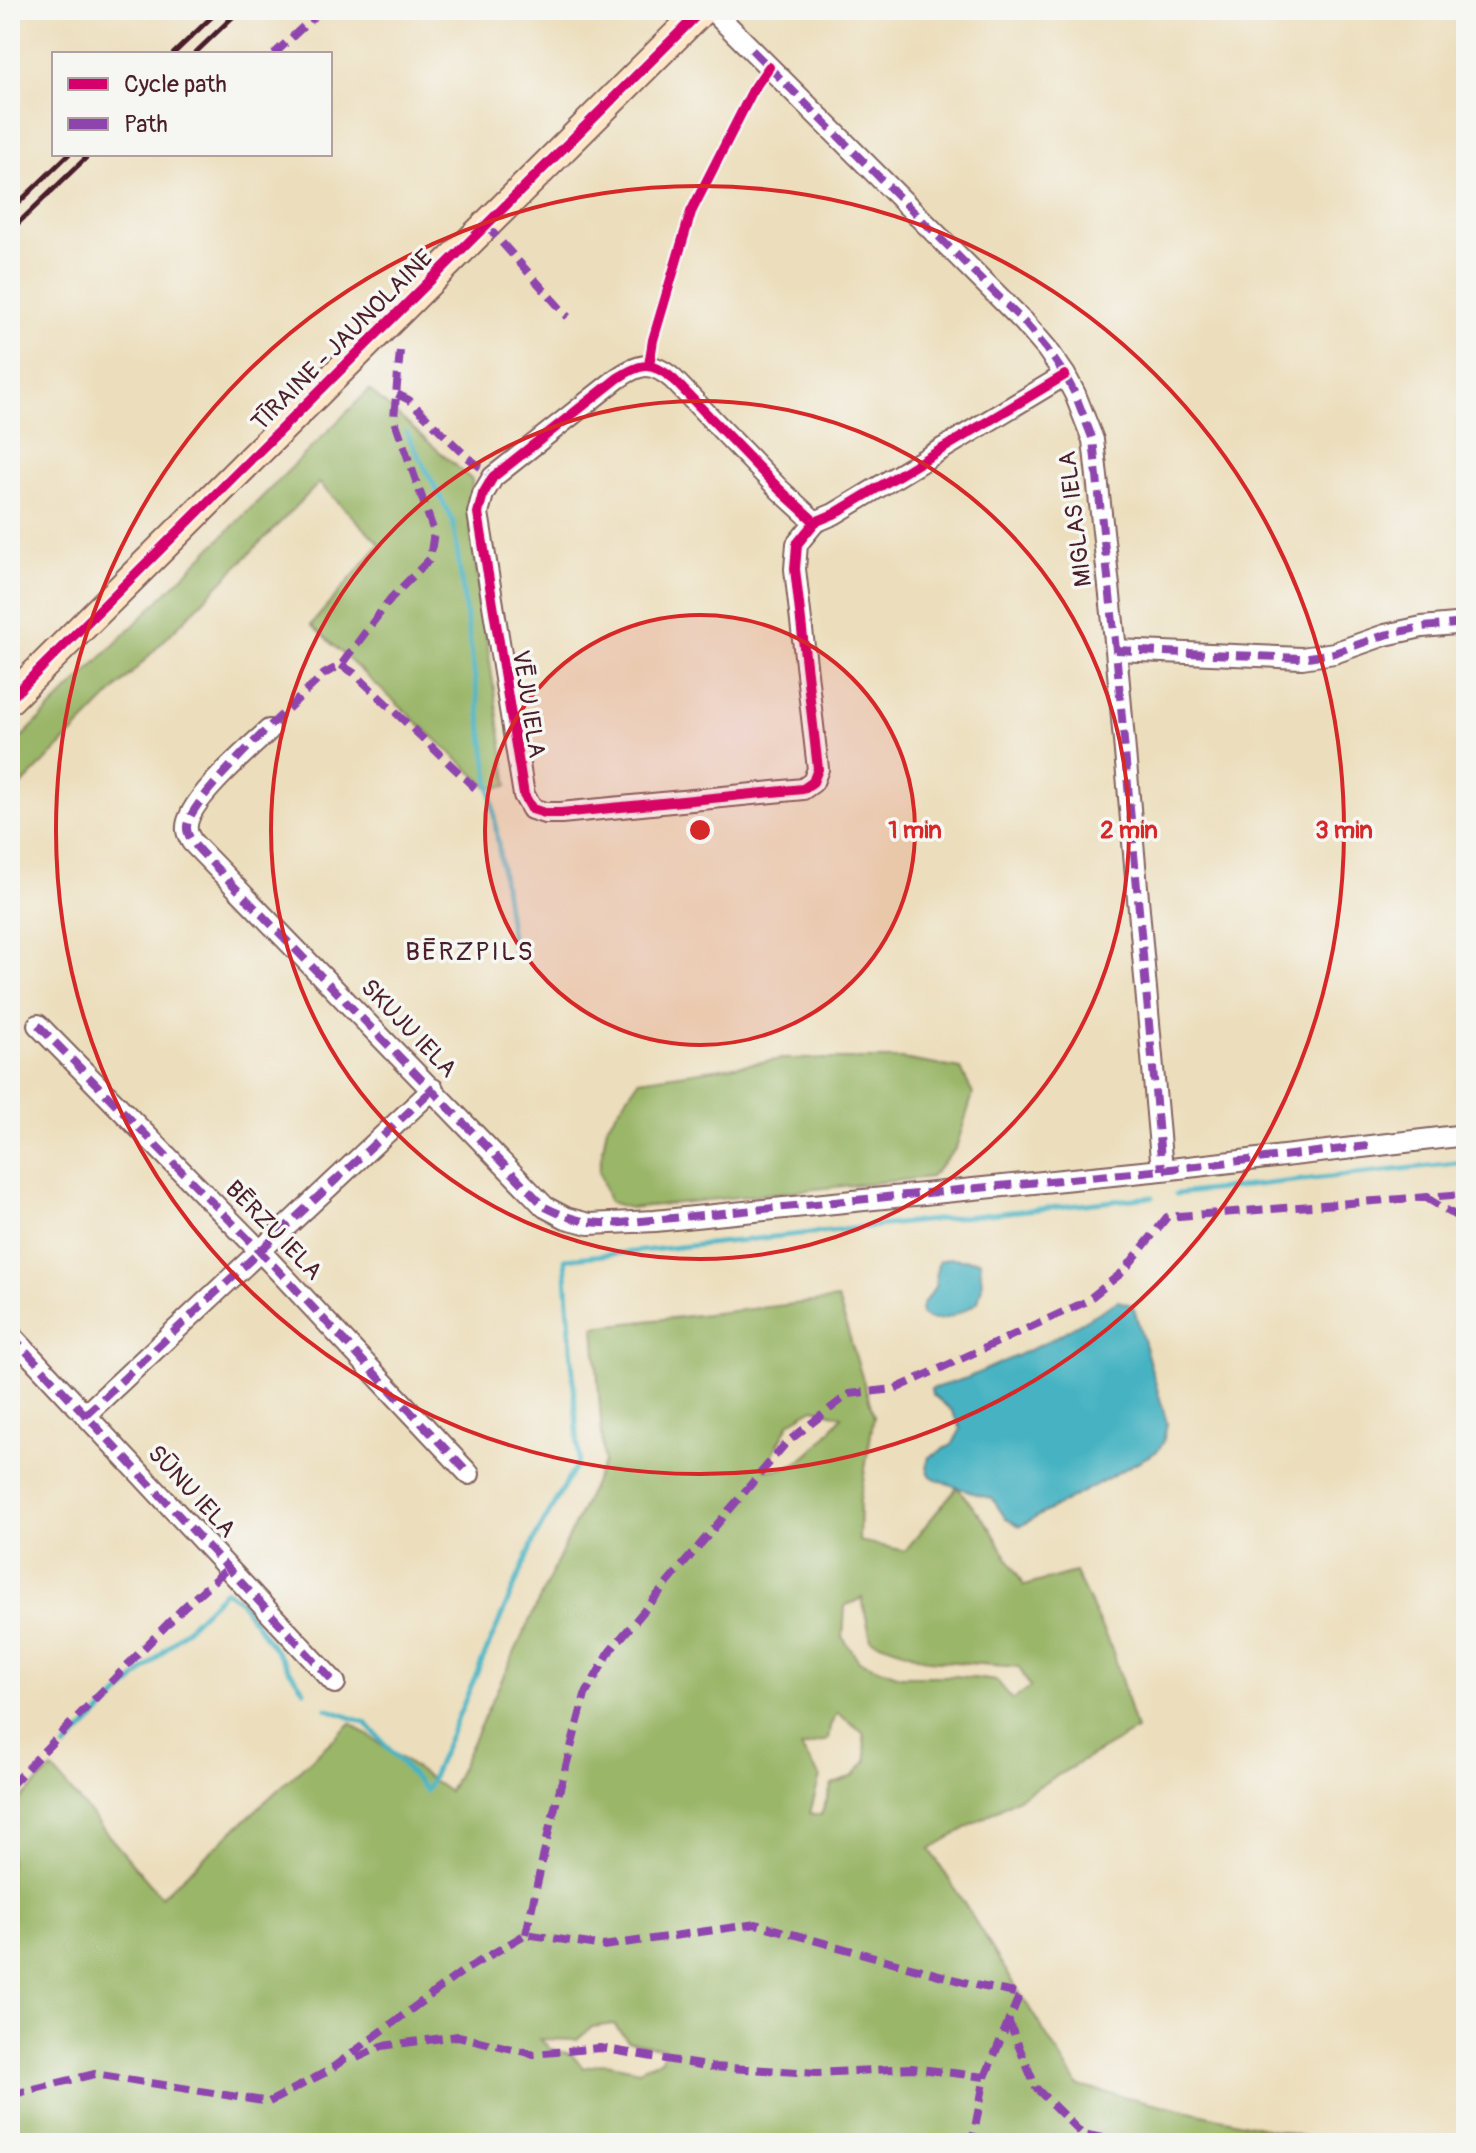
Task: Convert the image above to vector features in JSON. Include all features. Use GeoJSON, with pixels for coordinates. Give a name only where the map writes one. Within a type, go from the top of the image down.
{"type":"FeatureCollection","features":[{"type":"Feature","properties":{"kind":"main road","name":"TĪRAINE - JAUNOLAINE"},"geometry":{"type":"LineString","coordinates":[[10,699],[702,10]]}},
{"type":"Feature","properties":{"kind":"street","name":"MIGLAS IELA"},"geometry":{"type":"LineString","coordinates":[[712,10],[1024,322],[1065,375],[1093,440],[1116,650],[1162,1170]]}},
{"type":"Feature","properties":{"kind":"street","name":"VĒJU IELA"},"geometry":{"type":"LineString","coordinates":[[649,365],[673,379],[815,522],[797,544],[795,569],[818,769],[813,782],[803,789],[591,810],[545,813],[532,809],[524,795],[478,513],[483,494],[493,477],[618,378],[633,369],[649,365]]}},
{"type":"Feature","properties":{"kind":"street"},"geometry":{"type":"LineString","coordinates":[[815,522],[834,514],[1065,375]]}},
{"type":"Feature","properties":{"kind":"street"},"geometry":{"type":"LineString","coordinates":[[1116,650],[1302,658],[1334,653],[1385,635],[1422,627],[1466,623]]}},
{"type":"Feature","properties":{"kind":"street","name":"SKUJU IELA"},"geometry":{"type":"LineString","coordinates":[[269,730],[215,782],[191,812],[186,829],[192,842],[545,1207],[566,1218],[589,1224],[655,1221],[1162,1170]]}},
{"type":"Feature","properties":{"kind":"street","name":"BĒRZU IELA"},"geometry":{"type":"LineString","coordinates":[[38,1025],[259,1250],[469,1474]]}},
{"type":"Feature","properties":{"kind":"street"},"geometry":{"type":"LineString","coordinates":[[85,1415],[433,1089]]}},
{"type":"Feature","properties":{"kind":"street"},"geometry":{"type":"LineString","coordinates":[[1162,1170],[1466,1135]]}},
{"type":"Feature","properties":{"kind":"street","name":"SŪNU IELA"},"geometry":{"type":"LineString","coordinates":[[10,1334],[335,1683]]}},
{"type":"Feature","properties":{"kind":"green space"},"geometry":{"type":"Polygon","coordinates":[[[369,390],[472,480],[471,532],[508,786],[489,788],[311,625],[380,544],[319,483],[10,797],[10,749],[369,390]]]}},
{"type":"Feature","properties":{"kind":"green space"},"geometry":{"type":"Polygon","coordinates":[[[783,1059],[902,1059],[961,1069],[973,1094],[956,1148],[931,1177],[630,1208],[609,1202],[599,1171],[607,1126],[639,1080],[783,1059]]]}},
{"type":"Feature","properties":{"kind":"green space"},"geometry":{"type":"Polygon","coordinates":[[[838,1299],[874,1416],[860,1499],[859,1541],[905,1551],[957,1487],[989,1526],[1024,1586],[1075,1572],[1113,1652],[1136,1730],[930,1849],[1078,2086],[1332,2143],[10,2143],[10,2057],[19,2051],[10,2041],[10,1810],[52,1769],[161,1897],[351,1723],[449,1792],[604,1462],[594,1327],[838,1299]],[[814,1408],[790,1422],[765,1469],[777,1469],[799,1461],[818,1445],[842,1416],[814,1408]],[[862,1598],[845,1606],[843,1638],[859,1661],[900,1676],[956,1676],[997,1681],[1013,1700],[1030,1687],[1019,1667],[929,1660],[871,1640],[862,1598]],[[837,1713],[830,1726],[828,1740],[801,1748],[820,1777],[810,1813],[821,1815],[832,1785],[854,1776],[867,1760],[863,1732],[837,1713]],[[614,2024],[592,2027],[577,2040],[540,2039],[550,2049],[571,2054],[583,2068],[606,2063],[639,2070],[662,2059],[665,2048],[628,2041],[614,2024]]]}},
{"type":"Feature","properties":{"kind":"water"},"geometry":{"type":"Polygon","coordinates":[[[951,1258],[980,1261],[982,1286],[978,1302],[949,1317],[927,1318],[921,1310],[935,1286],[939,1261],[951,1258]]]}},
{"type":"Feature","properties":{"kind":"water"},"geometry":{"type":"Polygon","coordinates":[[[1118,1301],[1132,1305],[1135,1312],[1167,1423],[1163,1443],[1156,1452],[1020,1526],[1006,1519],[992,1498],[931,1476],[927,1466],[929,1457],[952,1445],[961,1429],[952,1411],[932,1394],[931,1389],[967,1378],[1045,1343],[1118,1301]]]}},
{"type":"Feature","properties":{"kind":"waterway"},"geometry":{"type":"LineString","coordinates":[[406,432],[453,521],[514,957]]}},
{"type":"Feature","properties":{"kind":"waterway"},"geometry":{"type":"LineString","coordinates":[[1176,1194],[1466,1162]]}},
{"type":"Feature","properties":{"kind":"waterway"},"geometry":{"type":"LineString","coordinates":[[327,1709],[366,1723],[426,1791],[536,1536],[579,1460],[565,1259],[1152,1197]]}},
{"type":"Feature","properties":{"kind":"waterway"},"geometry":{"type":"LineString","coordinates":[[65,1748],[225,1591],[238,1599],[304,1690]]}},
{"type":"Feature","properties":{"kind":"railway"},"geometry":{"type":"LineString","coordinates":[[175,52],[219,10]]}},
{"type":"Feature","properties":{"kind":"railway"},"geometry":{"type":"LineString","coordinates":[[196,52],[240,10]]}},
{"type":"Feature","properties":{"kind":"railway"},"geometry":{"type":"LineString","coordinates":[[10,211],[67,156]]}},
{"type":"Feature","properties":{"kind":"railway"},"geometry":{"type":"LineString","coordinates":[[10,231],[88,156]]}},
{"type":"Feature","properties":{"kind":"marked path"},"geometry":{"type":"LineString","coordinates":[[276,52],[321,10]]}},
{"type":"Feature","properties":{"kind":"marked path"},"geometry":{"type":"LineString","coordinates":[[752,50],[1024,322],[1065,375],[1093,440],[1116,650],[1162,1170]]}},
{"type":"Feature","properties":{"kind":"marked path"},"geometry":{"type":"LineString","coordinates":[[486,225],[568,317]]}},
{"type":"Feature","properties":{"kind":"marked path"},"geometry":{"type":"LineString","coordinates":[[400,351],[394,418],[434,532],[430,559],[391,598],[341,665],[324,674],[206,793],[193,812],[187,830],[201,852],[545,1207],[582,1221],[621,1223],[1162,1170],[1368,1146]]}},
{"type":"Feature","properties":{"kind":"marked path"},"geometry":{"type":"LineString","coordinates":[[397,394],[409,400],[466,456],[493,477]]}},
{"type":"Feature","properties":{"kind":"marked path"},"geometry":{"type":"LineString","coordinates":[[1116,650],[1302,658],[1334,653],[1385,635],[1422,627],[1466,623]]}},
{"type":"Feature","properties":{"kind":"marked path"},"geometry":{"type":"LineString","coordinates":[[341,665],[354,673],[475,788]]}},
{"type":"Feature","properties":{"kind":"marked path"},"geometry":{"type":"LineString","coordinates":[[38,1025],[259,1250],[469,1474]]}},
{"type":"Feature","properties":{"kind":"marked path"},"geometry":{"type":"LineString","coordinates":[[85,1415],[433,1089]]}},
{"type":"Feature","properties":{"kind":"marked path"},"geometry":{"type":"LineString","coordinates":[[526,1934],[550,1826],[585,1695],[610,1651],[786,1443],[849,1394],[895,1389],[1085,1302],[1123,1272],[1167,1217],[1466,1194]]}},
{"type":"Feature","properties":{"kind":"marked path"},"geometry":{"type":"LineString","coordinates":[[1425,1197],[1466,1222]]}},
{"type":"Feature","properties":{"kind":"marked path"},"geometry":{"type":"LineString","coordinates":[[10,1334],[335,1683]]}},
{"type":"Feature","properties":{"kind":"marked path"},"geometry":{"type":"LineString","coordinates":[[10,1786],[184,1607],[228,1568]]}},
{"type":"Feature","properties":{"kind":"marked path"},"geometry":{"type":"LineString","coordinates":[[10,2095],[95,2074],[269,2102],[328,2071],[463,1971],[526,1934],[603,1946],[756,1924],[975,1985],[1020,1994],[985,2077],[972,2143]]}},
{"type":"Feature","properties":{"kind":"marked path"},"geometry":{"type":"LineString","coordinates":[[1008,2020],[1036,2088],[1082,2134],[1129,2143]]}},
{"type":"Feature","properties":{"kind":"marked path"},"geometry":{"type":"LineString","coordinates":[[357,2058],[382,2046],[458,2036],[534,2054],[600,2048],[712,2067],[817,2073],[912,2068],[985,2077]]}},
{"type":"Feature","properties":{"kind":"cycle path"},"geometry":{"type":"LineString","coordinates":[[10,699],[702,10]]}},
{"type":"Feature","properties":{"kind":"cycle path"},"geometry":{"type":"LineString","coordinates":[[649,365],[653,340],[691,212],[753,90],[769,67]]}},
{"type":"Feature","properties":{"kind":"cycle path"},"geometry":{"type":"LineString","coordinates":[[815,522],[797,544],[795,569],[818,769],[813,782],[803,789],[561,813],[532,809],[524,795],[478,513],[483,494],[493,477],[618,378],[646,366],[658,369],[673,379],[815,522],[834,514],[1065,375]]}},
{"type":"Feature","properties":{"kind":"district","name":"BĒRZPILS"},"geometry":{"type":"Point","coordinates":[470,951]}}]}
